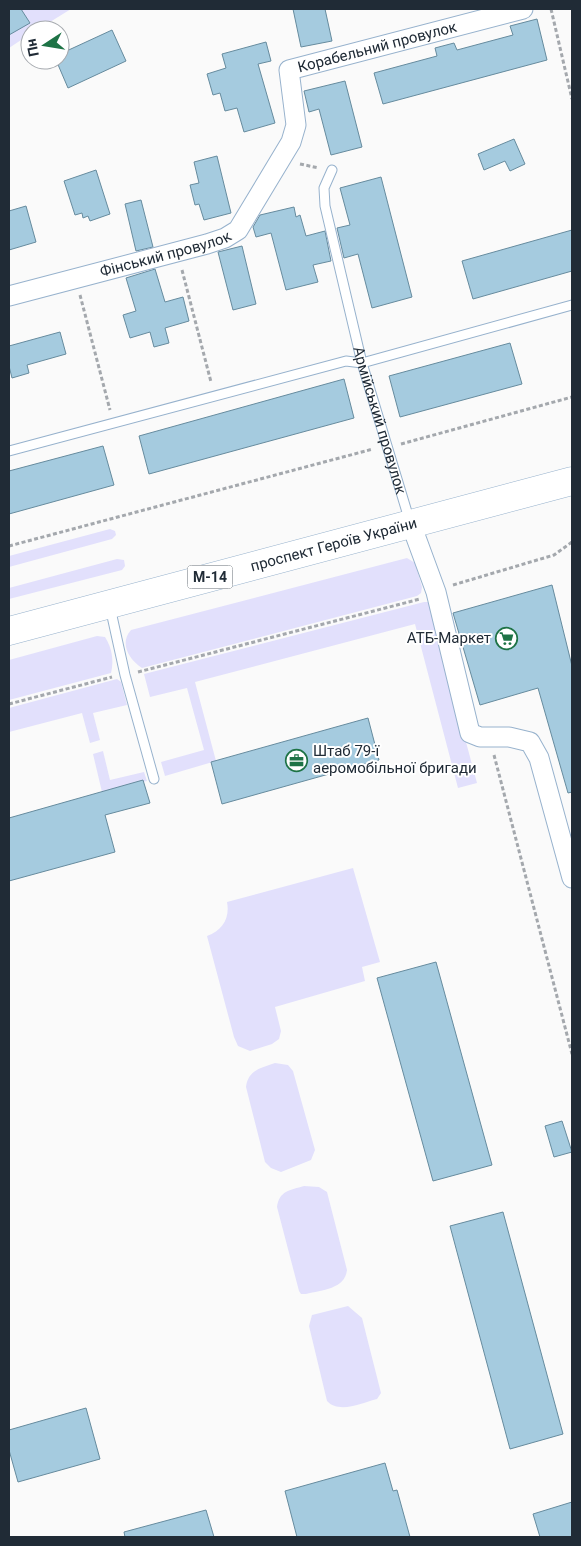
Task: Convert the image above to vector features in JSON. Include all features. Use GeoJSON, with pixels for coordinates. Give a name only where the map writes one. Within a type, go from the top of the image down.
{"type":"FeatureCollection","features":[{"type":"Feature","properties":{"kind":"highway","name":"проспект Героїв України"},"geometry":{"type":"LineString","coordinates":[[9,631],[572,481]]}},
{"type":"Feature","properties":{"kind":"street","name":"Корабельний провулок"},"geometry":{"type":"LineString","coordinates":[[283,156],[291,142],[296,125],[289,70],[523,9]]}},
{"type":"Feature","properties":{"kind":"street","name":"Фінський провулок"},"geometry":{"type":"LineString","coordinates":[[9,296],[225,238],[238,230],[283,156]]}},
{"type":"Feature","properties":{"kind":"street","name":"Армійський провулок"},"geometry":{"type":"LineString","coordinates":[[411,524],[436,592],[470,733],[489,737],[509,737],[530,742],[540,758],[572,878]]}},
{"type":"Feature","properties":{"kind":"lane","name":"Армійський провулок"},"geometry":{"type":"LineString","coordinates":[[332,170],[324,188],[324,197],[362,363],[411,524]]}},
{"type":"Feature","properties":{"kind":"lane"},"geometry":{"type":"LineString","coordinates":[[9,451],[346,361],[362,363],[572,305]]}},
{"type":"Feature","properties":{"kind":"lane"},"geometry":{"type":"LineString","coordinates":[[110,604],[125,675],[154,779]]}},
{"type":"Feature","properties":{"kind":"path"},"geometry":{"type":"LineString","coordinates":[[550,9],[572,99]]}},
{"type":"Feature","properties":{"kind":"path"},"geometry":{"type":"LineString","coordinates":[[283,156],[295,163],[332,170]]}},
{"type":"Feature","properties":{"kind":"path"},"geometry":{"type":"LineString","coordinates":[[177,252],[215,396]]}},
{"type":"Feature","properties":{"kind":"path"},"geometry":{"type":"LineString","coordinates":[[76,279],[113,423]]}},
{"type":"Feature","properties":{"kind":"path"},"geometry":{"type":"LineString","coordinates":[[9,546],[572,397]]}},
{"type":"Feature","properties":{"kind":"path"},"geometry":{"type":"LineString","coordinates":[[9,704],[414,602],[436,592],[554,555],[572,542]]}},
{"type":"Feature","properties":{"kind":"path"},"geometry":{"type":"LineString","coordinates":[[489,737],[572,1054]]}},
{"type":"Feature","properties":{"kind":"shaded area"},"geometry":{"type":"Polygon","coordinates":[[[9,9],[71,9],[53,20],[20,20],[20,41],[9,48],[9,9]]]}},
{"type":"Feature","properties":{"kind":"shaded area"},"geometry":{"type":"Polygon","coordinates":[[[110,529],[115,531],[116,535],[112,539],[9,567],[9,556],[110,529]]]}},
{"type":"Feature","properties":{"kind":"shaded area"},"geometry":{"type":"Polygon","coordinates":[[[407,558],[415,563],[422,587],[421,593],[417,596],[142,668],[133,661],[127,651],[126,640],[131,630],[407,558]]]}},
{"type":"Feature","properties":{"kind":"shaded area"},"geometry":{"type":"Polygon","coordinates":[[[117,559],[124,560],[125,566],[122,570],[9,599],[9,588],[117,559]]]}},
{"type":"Feature","properties":{"kind":"shaded area"},"geometry":{"type":"Polygon","coordinates":[[[428,602],[430,608],[477,783],[458,788],[415,624],[195,682],[216,761],[165,776],[161,762],[204,750],[187,688],[150,697],[144,674],[428,602]]]}},
{"type":"Feature","properties":{"kind":"shaded area"},"geometry":{"type":"Polygon","coordinates":[[[97,636],[105,637],[111,650],[111,673],[9,700],[9,660],[97,636]]]}},
{"type":"Feature","properties":{"kind":"shaded area"},"geometry":{"type":"Polygon","coordinates":[[[117,679],[121,682],[127,705],[93,713],[100,740],[90,743],[82,713],[9,732],[9,708],[117,679]]]}},
{"type":"Feature","properties":{"kind":"shaded area"},"geometry":{"type":"Polygon","coordinates":[[[103,751],[110,780],[144,772],[147,781],[102,792],[93,754],[103,751]]]}},
{"type":"Feature","properties":{"kind":"shaded area"},"geometry":{"type":"Polygon","coordinates":[[[353,868],[380,962],[362,967],[365,981],[275,1007],[281,1031],[279,1039],[272,1044],[250,1051],[238,1046],[207,936],[224,923],[228,908],[227,902],[353,868]]]}},
{"type":"Feature","properties":{"kind":"shaded area"},"geometry":{"type":"Polygon","coordinates":[[[275,1063],[288,1065],[293,1071],[315,1150],[311,1160],[281,1172],[271,1168],[265,1162],[246,1087],[252,1073],[275,1063]]]}},
{"type":"Feature","properties":{"kind":"shaded area"},"geometry":{"type":"Polygon","coordinates":[[[304,1186],[319,1187],[327,1192],[347,1270],[342,1281],[332,1288],[301,1294],[277,1207],[283,1194],[304,1186]]]}},
{"type":"Feature","properties":{"kind":"shaded area"},"geometry":{"type":"Polygon","coordinates":[[[348,1306],[362,1318],[381,1393],[377,1399],[351,1406],[338,1407],[327,1401],[309,1326],[312,1315],[348,1306]]]}},
{"type":"Feature","properties":{"kind":"building"},"geometry":{"type":"Polygon","coordinates":[[[9,9],[21,9],[28,20],[20,20],[20,29],[9,35],[9,9]]]}},
{"type":"Feature","properties":{"kind":"building"},"geometry":{"type":"Polygon","coordinates":[[[293,9],[325,9],[332,41],[301,47],[293,9]]]}},
{"type":"Feature","properties":{"kind":"building"},"geometry":{"type":"Polygon","coordinates":[[[537,19],[547,60],[383,104],[374,73],[437,56],[435,48],[454,43],[457,50],[513,35],[510,26],[537,19]]]}},
{"type":"Feature","properties":{"kind":"building"},"geometry":{"type":"Polygon","coordinates":[[[112,30],[126,61],[68,88],[60,70],[70,70],[70,49],[112,30]]]}},
{"type":"Feature","properties":{"kind":"building"},"geometry":{"type":"Polygon","coordinates":[[[266,42],[271,61],[258,64],[275,123],[244,132],[237,108],[225,111],[220,93],[213,95],[207,74],[226,68],[222,54],[266,42]]]}},
{"type":"Feature","properties":{"kind":"building"},"geometry":{"type":"Polygon","coordinates":[[[345,81],[362,147],[331,155],[319,109],[309,112],[304,91],[345,81]]]}},
{"type":"Feature","properties":{"kind":"building"},"geometry":{"type":"Polygon","coordinates":[[[514,139],[525,164],[510,171],[505,161],[484,170],[478,154],[514,139]]]}},
{"type":"Feature","properties":{"kind":"building"},"geometry":{"type":"Polygon","coordinates":[[[217,156],[231,213],[204,220],[199,204],[195,205],[190,185],[199,183],[194,162],[217,156]]]}},
{"type":"Feature","properties":{"kind":"building"},"geometry":{"type":"Polygon","coordinates":[[[96,170],[110,214],[90,221],[88,216],[83,218],[82,213],[75,215],[64,181],[96,170]]]}},
{"type":"Feature","properties":{"kind":"building"},"geometry":{"type":"Polygon","coordinates":[[[381,177],[412,297],[372,308],[358,254],[344,258],[337,228],[350,225],[340,188],[381,177]]]}},
{"type":"Feature","properties":{"kind":"building"},"geometry":{"type":"Polygon","coordinates":[[[141,200],[153,247],[136,251],[125,204],[141,200]]]}},
{"type":"Feature","properties":{"kind":"building"},"geometry":{"type":"Polygon","coordinates":[[[26,206],[36,242],[9,250],[9,211],[26,206]]]}},
{"type":"Feature","properties":{"kind":"building"},"geometry":{"type":"Polygon","coordinates":[[[294,207],[296,217],[300,215],[306,236],[325,231],[331,261],[313,265],[318,282],[286,290],[271,233],[256,237],[253,227],[260,215],[294,207]]]}},
{"type":"Feature","properties":{"kind":"building"},"geometry":{"type":"Polygon","coordinates":[[[572,230],[572,271],[473,299],[462,261],[572,230]]]}},
{"type":"Feature","properties":{"kind":"building"},"geometry":{"type":"Polygon","coordinates":[[[242,246],[256,304],[233,310],[218,252],[242,246]]]}},
{"type":"Feature","properties":{"kind":"building"},"geometry":{"type":"Polygon","coordinates":[[[155,269],[165,302],[183,297],[189,321],[165,328],[169,343],[154,347],[150,332],[130,338],[123,315],[136,311],[126,278],[155,269]]]}},
{"type":"Feature","properties":{"kind":"building"},"geometry":{"type":"Polygon","coordinates":[[[60,332],[66,354],[27,365],[29,373],[12,378],[9,366],[9,346],[60,332]]]}},
{"type":"Feature","properties":{"kind":"building"},"geometry":{"type":"Polygon","coordinates":[[[510,343],[522,384],[400,417],[389,376],[510,343]]]}},
{"type":"Feature","properties":{"kind":"building"},"geometry":{"type":"Polygon","coordinates":[[[344,379],[354,418],[149,474],[139,436],[344,379]]]}},
{"type":"Feature","properties":{"kind":"building"},"geometry":{"type":"Polygon","coordinates":[[[103,446],[114,485],[9,514],[9,471],[103,446]]]}},
{"type":"Feature","properties":{"kind":"building"},"geometry":{"type":"Polygon","coordinates":[[[552,585],[572,666],[572,792],[568,793],[538,688],[480,705],[453,613],[552,585]]]}},
{"type":"Feature","properties":{"kind":"building","name":"Штаб 79-ї аеромобільної бригади"},"geometry":{"type":"Polygon","coordinates":[[[368,718],[379,760],[222,804],[211,762],[368,718]]]}},
{"type":"Feature","properties":{"kind":"building"},"geometry":{"type":"Polygon","coordinates":[[[143,780],[150,803],[105,815],[115,852],[9,881],[9,818],[143,780]]]}},
{"type":"Feature","properties":{"kind":"building"},"geometry":{"type":"Polygon","coordinates":[[[436,962],[492,1165],[433,1181],[377,978],[436,962]]]}},
{"type":"Feature","properties":{"kind":"building"},"geometry":{"type":"Polygon","coordinates":[[[562,1121],[572,1152],[554,1157],[545,1126],[562,1121]]]}},
{"type":"Feature","properties":{"kind":"building"},"geometry":{"type":"Polygon","coordinates":[[[503,1212],[563,1434],[510,1449],[450,1226],[503,1212]]]}},
{"type":"Feature","properties":{"kind":"building"},"geometry":{"type":"Polygon","coordinates":[[[86,1408],[100,1459],[18,1482],[9,1450],[9,1430],[86,1408]]]}},
{"type":"Feature","properties":{"kind":"building"},"geometry":{"type":"Polygon","coordinates":[[[385,1463],[393,1491],[397,1490],[410,1537],[297,1537],[285,1491],[385,1463]]]}},
{"type":"Feature","properties":{"kind":"building"},"geometry":{"type":"Polygon","coordinates":[[[572,1502],[572,1537],[540,1537],[533,1514],[572,1502]]]}},
{"type":"Feature","properties":{"kind":"building"},"geometry":{"type":"Polygon","coordinates":[[[206,1510],[214,1537],[125,1537],[124,1532],[206,1510]]]}},
{"type":"Feature","properties":{"kind":"place","name":"АТБ-Маркет"},"geometry":{"type":"Point","coordinates":[507,638]}},
{"type":"Feature","properties":{"kind":"place","name":"Штаб 79-ї аеромобільної бригади"},"geometry":{"type":"Point","coordinates":[297,760]}}]}
